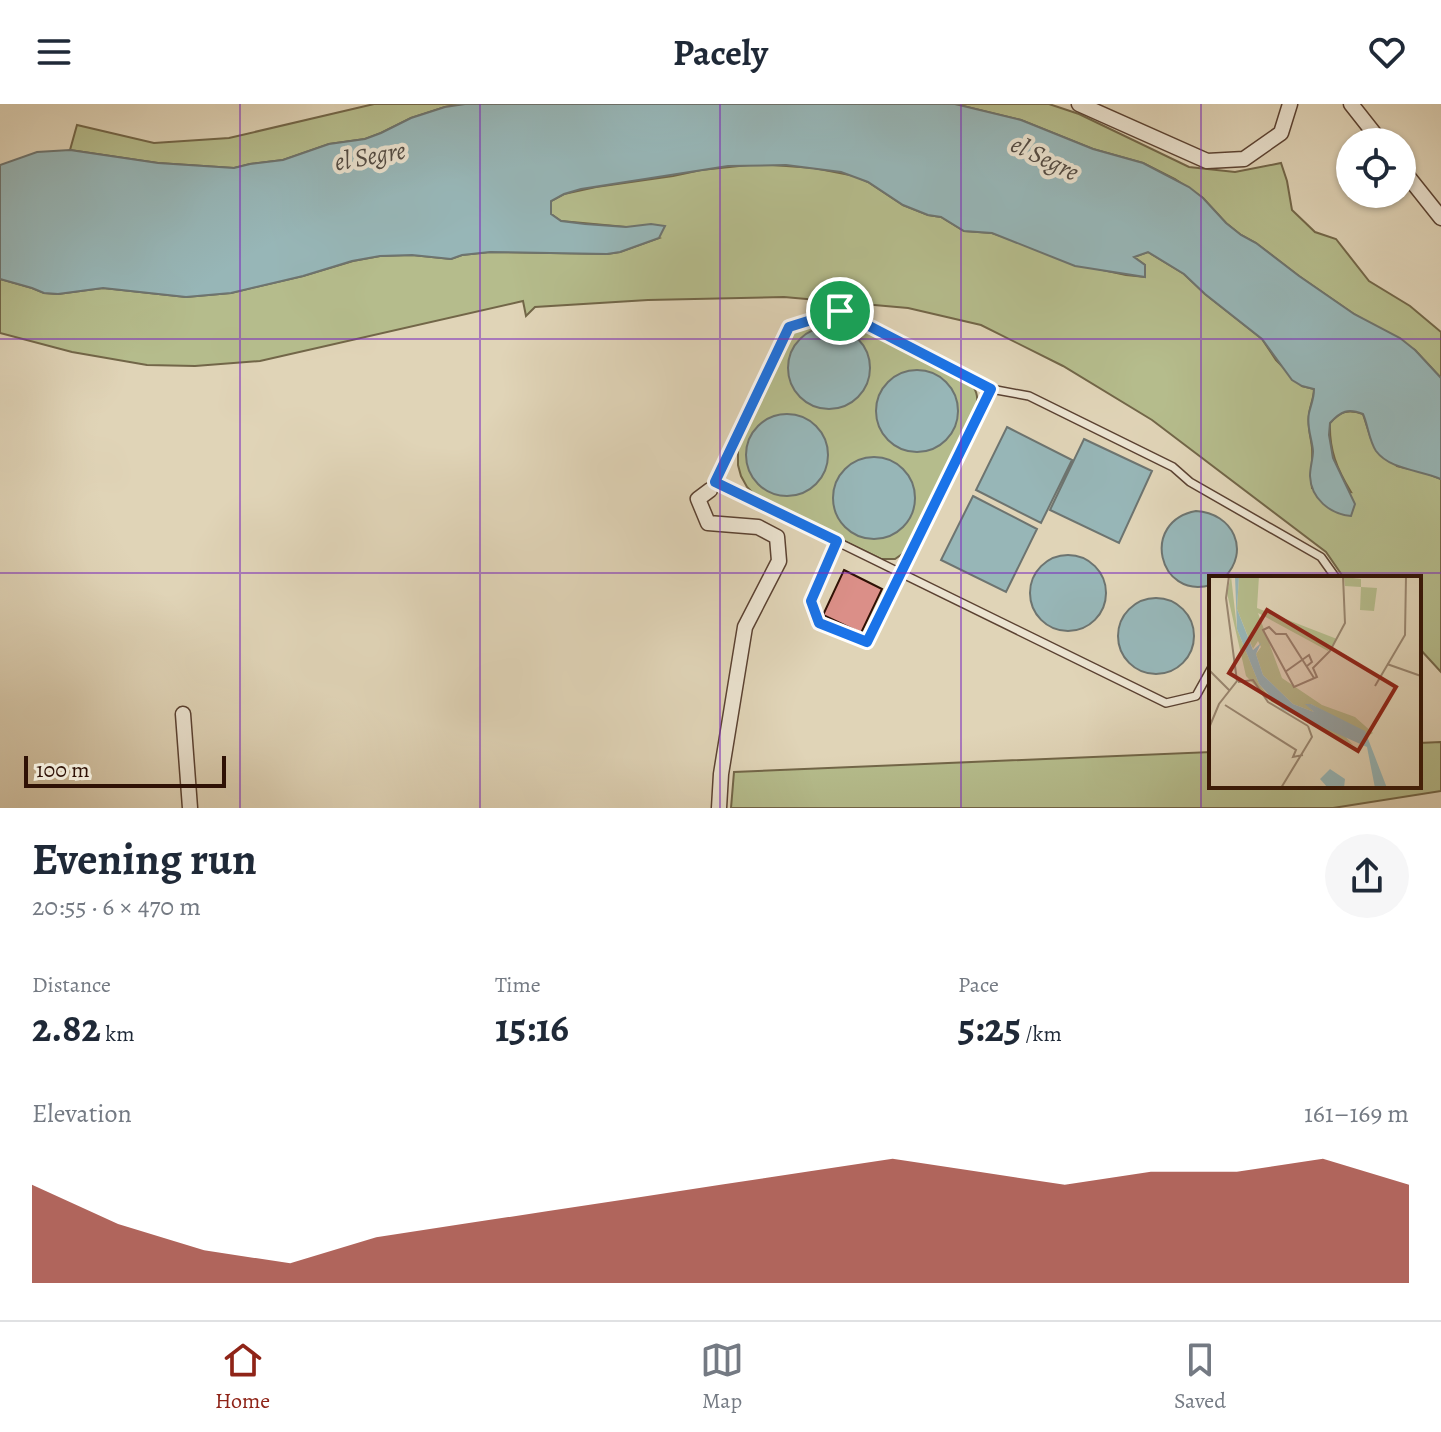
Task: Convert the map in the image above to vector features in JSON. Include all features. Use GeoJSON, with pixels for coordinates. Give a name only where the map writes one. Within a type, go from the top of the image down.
{"type":"FeatureCollection","features":[{"type":"Feature","properties":{"kind":"street"},"geometry":{"type":"LineString","coordinates":[[1079,104],[1207,161],[1244,159],[1281,133],[1290,104]]}},
{"type":"Feature","properties":{"kind":"street"},"geometry":{"type":"LineString","coordinates":[[1351,104],[1370,128]]}},
{"type":"Feature","properties":{"kind":"street"},"geometry":{"type":"LineString","coordinates":[[1416,187],[1441,218]]}},
{"type":"Feature","properties":{"kind":"street"},"geometry":{"type":"LineString","coordinates":[[713,486],[698,499],[708,523],[758,527],[777,537],[779,561],[745,627],[721,774],[719,808]]}},
{"type":"Feature","properties":{"kind":"street"},"geometry":{"type":"LineString","coordinates":[[183,714],[190,808]]}},
{"type":"Feature","properties":{"kind":"lane"},"geometry":{"type":"LineString","coordinates":[[1209,673],[1196,696],[1166,703],[837,541],[713,486],[789,327],[840,311],[991,389],[1029,396],[1173,467],[1190,482],[1321,557],[1335,576]]}},
{"type":"Feature","properties":{"kind":"lane"},"geometry":{"type":"LineString","coordinates":[[837,541],[811,601],[819,623],[867,642],[991,389]]}},
{"type":"Feature","properties":{"kind":"green space"},"geometry":{"type":"Polygon","coordinates":[[[374,104],[465,104],[411,118],[365,139],[329,144],[283,160],[234,168],[158,163],[70,150],[77,125],[154,143],[229,138],[374,104]]]}},
{"type":"Feature","properties":{"kind":"green space"},"geometry":{"type":"Polygon","coordinates":[[[955,104],[1049,104],[1079,114],[1189,167],[1235,172],[1281,163],[1292,210],[1315,232],[1336,239],[1369,281],[1410,306],[1441,332],[1441,378],[1415,350],[1354,314],[1241,235],[1203,198],[1175,179],[1143,163],[1093,149],[1021,120],[955,104]]]}},
{"type":"Feature","properties":{"kind":"green space"},"geometry":{"type":"Polygon","coordinates":[[[758,164],[814,168],[855,176],[903,205],[941,217],[964,231],[992,233],[1098,269],[1126,275],[1145,277],[1145,265],[1134,257],[1148,252],[1184,274],[1262,339],[1276,360],[1302,386],[1314,389],[1309,419],[1312,488],[1351,492],[1335,459],[1330,433],[1330,423],[1349,411],[1363,414],[1371,439],[1397,466],[1441,479],[1441,672],[1421,650],[1421,576],[1343,576],[1326,552],[1152,420],[1063,366],[981,325],[908,308],[784,297],[648,300],[535,307],[526,316],[523,301],[260,361],[195,366],[147,365],[72,352],[0,333],[0,279],[44,293],[103,288],[186,297],[231,293],[380,256],[451,259],[490,252],[620,252],[659,238],[626,227],[561,221],[551,214],[551,201],[564,194],[596,187],[758,164]]]}},
{"type":"Feature","properties":{"kind":"green space"},"geometry":{"type":"Polygon","coordinates":[[[831,316],[962,377],[976,393],[976,407],[905,552],[895,559],[881,559],[759,499],[747,487],[738,465],[741,438],[793,333],[800,325],[831,316]]]}},
{"type":"Feature","properties":{"kind":"green space"},"geometry":{"type":"Polygon","coordinates":[[[1441,742],[1441,791],[1333,808],[731,808],[734,772],[1209,752],[1209,788],[1421,788],[1421,743],[1441,742]]]}},
{"type":"Feature","properties":{"kind":"water","name":"el Segre"},"geometry":{"type":"Polygon","coordinates":[[[465,104],[955,104],[1021,120],[1093,149],[1143,163],[1189,187],[1241,235],[1354,314],[1400,338],[1415,350],[1441,378],[1441,479],[1389,462],[1376,451],[1363,414],[1345,412],[1330,423],[1329,435],[1333,458],[1355,504],[1351,516],[1329,509],[1318,498],[1311,484],[1313,451],[1308,418],[1314,389],[1292,380],[1262,339],[1184,274],[1148,252],[1134,257],[1145,265],[1145,277],[1075,266],[992,233],[964,231],[941,217],[903,205],[868,182],[841,172],[786,165],[728,166],[581,189],[551,201],[551,214],[561,221],[626,227],[665,226],[659,238],[607,254],[490,252],[451,259],[380,256],[231,293],[186,297],[103,288],[44,293],[0,279],[0,165],[37,152],[70,150],[158,163],[234,168],[283,160],[329,144],[365,139],[411,118],[465,104]]]}},
{"type":"Feature","properties":{"kind":"water"},"geometry":{"type":"Polygon","coordinates":[[[829,327],[845,330],[858,339],[867,352],[870,368],[867,384],[858,397],[845,406],[829,409],[813,406],[800,397],[791,384],[788,368],[791,352],[800,339],[813,330],[829,327]]]}},
{"type":"Feature","properties":{"kind":"water"},"geometry":{"type":"Polygon","coordinates":[[[917,370],[933,373],[946,382],[955,395],[958,411],[955,427],[946,440],[933,449],[917,452],[901,449],[888,440],[879,427],[876,411],[879,395],[888,382],[901,373],[917,370]]]}},
{"type":"Feature","properties":{"kind":"water"},"geometry":{"type":"Polygon","coordinates":[[[787,414],[803,417],[816,426],[825,439],[828,455],[825,471],[816,484],[803,493],[787,496],[771,493],[758,484],[749,471],[746,455],[749,439],[758,426],[771,417],[787,414]]]}},
{"type":"Feature","properties":{"kind":"water"},"geometry":{"type":"Polygon","coordinates":[[[1007,427],[1072,460],[1041,523],[976,490],[1007,427]]]}},
{"type":"Feature","properties":{"kind":"water"},"geometry":{"type":"Polygon","coordinates":[[[1084,439],[1152,471],[1119,543],[1050,510],[1084,439]]]}},
{"type":"Feature","properties":{"kind":"water"},"geometry":{"type":"Polygon","coordinates":[[[874,457],[890,460],[903,469],[912,482],[915,498],[912,514],[903,527],[890,536],[874,539],[858,536],[845,527],[836,514],[833,498],[836,482],[845,469],[858,460],[874,457]]]}},
{"type":"Feature","properties":{"kind":"water"},"geometry":{"type":"Polygon","coordinates":[[[973,496],[1037,529],[1006,592],[941,560],[973,496]]]}},
{"type":"Feature","properties":{"kind":"water"},"geometry":{"type":"Polygon","coordinates":[[[1196,511],[1209,513],[1228,526],[1237,545],[1232,567],[1225,576],[1209,576],[1209,585],[1193,587],[1178,581],[1168,571],[1162,543],[1167,529],[1178,518],[1196,511]]]}},
{"type":"Feature","properties":{"kind":"water"},"geometry":{"type":"Polygon","coordinates":[[[1068,555],[1082,558],[1095,566],[1103,579],[1106,593],[1103,607],[1095,620],[1082,628],[1068,631],[1054,628],[1041,620],[1033,607],[1030,593],[1033,579],[1041,566],[1054,558],[1068,555]]]}},
{"type":"Feature","properties":{"kind":"water"},"geometry":{"type":"Polygon","coordinates":[[[1156,598],[1171,601],[1183,609],[1191,621],[1194,636],[1191,651],[1183,663],[1171,671],[1156,674],[1141,671],[1129,663],[1121,651],[1118,636],[1121,621],[1129,609],[1141,601],[1156,598]]]}},
{"type":"Feature","properties":{"kind":"building"},"geometry":{"type":"Polygon","coordinates":[[[844,570],[882,589],[861,633],[823,615],[844,570]]]}},
{"type":"Feature","properties":{"kind":"route"},"geometry":{"type":"LineString","coordinates":[[840,311],[991,389],[867,642],[819,623],[811,601],[837,541],[715,482],[789,327],[840,311]]}}]}
